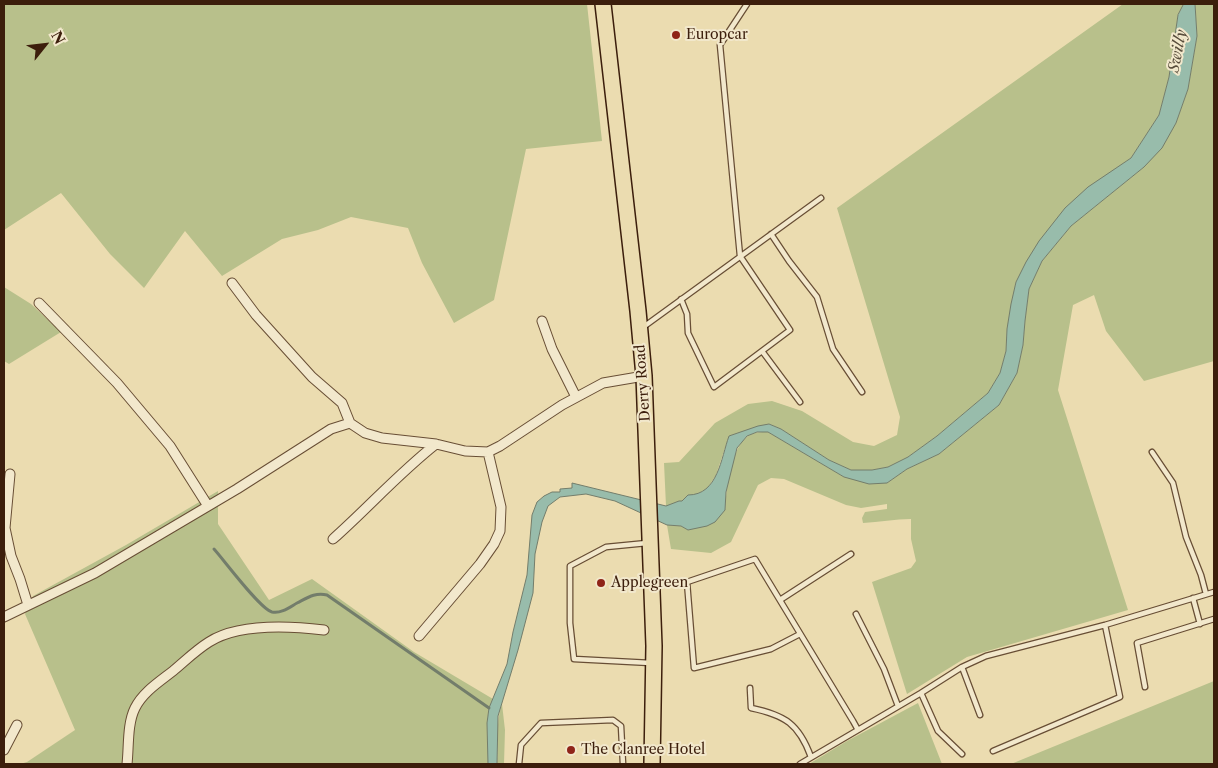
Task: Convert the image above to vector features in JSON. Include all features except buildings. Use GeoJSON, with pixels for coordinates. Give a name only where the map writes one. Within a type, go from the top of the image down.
{"type":"FeatureCollection","features":[{"type":"Feature","properties":{"kind":"main road","name":"Derry Road"},"geometry":{"type":"LineString","coordinates":[[602,4],[644,376],[651,535],[652,764]]}},
{"type":"Feature","properties":{"kind":"street"},"geometry":{"type":"LineString","coordinates":[[232,283],[256,315],[312,377],[342,403],[350,422],[365,433],[382,438],[436,444],[465,451],[488,452],[603,382],[644,376]]}},
{"type":"Feature","properties":{"kind":"street"},"geometry":{"type":"LineString","coordinates":[[39,303],[117,383],[170,446],[208,506]]}},
{"type":"Feature","properties":{"kind":"street"},"geometry":{"type":"LineString","coordinates":[[542,321],[552,349],[576,397]]}},
{"type":"Feature","properties":{"kind":"street"},"geometry":{"type":"LineString","coordinates":[[4,617],[95,573],[208,506],[330,428],[350,422]]}},
{"type":"Feature","properties":{"kind":"street"},"geometry":{"type":"LineString","coordinates":[[333,539],[362,514],[417,459],[436,444]]}},
{"type":"Feature","properties":{"kind":"street"},"geometry":{"type":"LineString","coordinates":[[420,636],[480,564],[494,544],[500,531],[501,507],[488,452]]}},
{"type":"Feature","properties":{"kind":"street"},"geometry":{"type":"LineString","coordinates":[[10,474],[5,528],[11,556],[28,605]]}},
{"type":"Feature","properties":{"kind":"street"},"geometry":{"type":"LineString","coordinates":[[127,764],[134,708],[145,693],[209,642],[231,632],[268,628],[297,626],[324,630]]}},
{"type":"Feature","properties":{"kind":"street"},"geometry":{"type":"LineString","coordinates":[[4,750],[17,725]]}},
{"type":"Feature","properties":{"kind":"lane"},"geometry":{"type":"LineString","coordinates":[[681,299],[688,314],[688,333],[714,387],[790,330],[740,256],[720,44],[747,4]]}},
{"type":"Feature","properties":{"kind":"lane"},"geometry":{"type":"LineString","coordinates":[[639,330],[821,198]]}},
{"type":"Feature","properties":{"kind":"lane"},"geometry":{"type":"LineString","coordinates":[[771,234],[817,298],[833,349],[862,392]]}},
{"type":"Feature","properties":{"kind":"lane"},"geometry":{"type":"LineString","coordinates":[[762,351],[800,402]]}},
{"type":"Feature","properties":{"kind":"lane"},"geometry":{"type":"LineString","coordinates":[[1152,452],[1173,483],[1186,537],[1201,575],[1206,594]]}},
{"type":"Feature","properties":{"kind":"lane"},"geometry":{"type":"LineString","coordinates":[[651,535],[606,547],[570,566],[570,623],[574,659],[653,664]]}},
{"type":"Feature","properties":{"kind":"lane"},"geometry":{"type":"LineString","coordinates":[[780,600],[851,554]]}},
{"type":"Feature","properties":{"kind":"lane"},"geometry":{"type":"LineString","coordinates":[[800,634],[771,649],[694,668],[687,582],[755,558],[858,730]]}},
{"type":"Feature","properties":{"kind":"lane"},"geometry":{"type":"LineString","coordinates":[[800,764],[922,693],[962,667],[1004,651],[1038,644],[1214,592]]}},
{"type":"Feature","properties":{"kind":"lane"},"geometry":{"type":"LineString","coordinates":[[1193,598],[1200,624]]}},
{"type":"Feature","properties":{"kind":"lane"},"geometry":{"type":"LineString","coordinates":[[856,614],[884,669],[898,706]]}},
{"type":"Feature","properties":{"kind":"lane"},"geometry":{"type":"LineString","coordinates":[[1145,687],[1137,643],[1214,619]]}},
{"type":"Feature","properties":{"kind":"lane"},"geometry":{"type":"LineString","coordinates":[[993,751],[1120,697],[1105,625]]}},
{"type":"Feature","properties":{"kind":"lane"},"geometry":{"type":"LineString","coordinates":[[962,667],[980,715]]}},
{"type":"Feature","properties":{"kind":"lane"},"geometry":{"type":"LineString","coordinates":[[750,688],[751,708],[778,714],[798,730],[806,742],[811,757]]}},
{"type":"Feature","properties":{"kind":"lane"},"geometry":{"type":"LineString","coordinates":[[922,693],[938,731],[962,754]]}},
{"type":"Feature","properties":{"kind":"lane"},"geometry":{"type":"LineString","coordinates":[[518,764],[522,745],[540,723],[613,720],[621,726],[623,764]]}},
{"type":"Feature","properties":{"kind":"green space"},"geometry":{"type":"Polygon","coordinates":[[[4,4],[587,4],[602,141],[526,149],[494,300],[454,323],[422,263],[408,228],[351,217],[318,230],[282,239],[222,276],[185,231],[144,288],[110,254],[61,193],[4,230],[4,4]]]}},
{"type":"Feature","properties":{"kind":"green space"},"geometry":{"type":"Polygon","coordinates":[[[1123,4],[1184,4],[1178,15],[1169,77],[1159,115],[1131,158],[1113,171],[1016,282],[1007,329],[1006,351],[1000,373],[988,393],[937,436],[908,457],[888,467],[872,470],[851,470],[829,460],[781,429],[769,424],[729,436],[716,475],[707,489],[682,501],[666,506],[664,463],[679,462],[715,423],[748,404],[772,401],[802,411],[853,442],[874,446],[897,435],[900,417],[837,208],[1123,4]]]}},
{"type":"Feature","properties":{"kind":"green space"},"geometry":{"type":"Polygon","coordinates":[[[1195,4],[1214,4],[1214,361],[1144,381],[1106,331],[1094,295],[1073,305],[1058,390],[1128,610],[967,657],[907,694],[872,582],[911,568],[916,561],[911,539],[911,519],[863,523],[862,518],[865,512],[887,509],[887,504],[861,508],[846,505],[784,479],[771,478],[758,485],[731,542],[711,553],[671,549],[667,525],[681,526],[688,530],[725,510],[730,470],[737,450],[750,435],[768,432],[844,477],[887,483],[907,469],[939,454],[999,405],[1017,373],[1023,345],[1029,289],[1042,261],[1071,226],[1144,167],[1176,123],[1188,89],[1197,36],[1195,4]]]}},
{"type":"Feature","properties":{"kind":"green space"},"geometry":{"type":"Polygon","coordinates":[[[4,287],[31,304],[61,332],[9,364],[4,361],[4,287]]]}},
{"type":"Feature","properties":{"kind":"green space"},"geometry":{"type":"Polygon","coordinates":[[[218,491],[218,524],[269,600],[312,579],[414,652],[493,699],[487,724],[488,764],[20,764],[27,762],[75,730],[25,614],[33,596],[126,545],[218,491]]]}},
{"type":"Feature","properties":{"kind":"green space"},"geometry":{"type":"Polygon","coordinates":[[[1214,681],[1214,764],[1011,764],[1214,681]]]}},
{"type":"Feature","properties":{"kind":"green space"},"geometry":{"type":"Polygon","coordinates":[[[918,703],[942,764],[809,764],[847,741],[918,703]]]}},
{"type":"Feature","properties":{"kind":"green space"},"geometry":{"type":"Polygon","coordinates":[[[502,704],[505,730],[504,764],[497,764],[498,726],[502,704]]]}},
{"type":"Feature","properties":{"kind":"water","name":"Swilly"},"geometry":{"type":"Polygon","coordinates":[[[1184,4],[1195,4],[1197,36],[1188,89],[1176,123],[1162,148],[1144,167],[1071,226],[1042,261],[1029,289],[1023,345],[1017,373],[999,405],[939,454],[907,469],[887,483],[869,484],[844,477],[768,432],[757,432],[747,436],[737,448],[726,492],[725,510],[715,522],[707,526],[688,530],[681,526],[667,525],[615,501],[586,494],[560,497],[548,506],[542,522],[535,554],[533,593],[498,716],[497,764],[488,764],[487,723],[489,708],[507,664],[527,575],[532,515],[537,502],[552,492],[560,492],[560,489],[572,488],[572,483],[666,506],[682,501],[688,495],[706,489],[712,482],[717,474],[729,436],[769,424],[781,429],[829,460],[851,470],[872,470],[888,467],[908,457],[937,436],[988,393],[1000,373],[1006,351],[1007,329],[1016,282],[1039,241],[1065,208],[1088,187],[1131,158],[1159,115],[1169,77],[1178,15],[1184,4]]]}},
{"type":"Feature","properties":{"kind":"waterway"},"geometry":{"type":"LineString","coordinates":[[214,549],[251,594],[266,609],[272,612],[279,612],[311,596],[327,595],[489,708]]}},
{"type":"Feature","properties":{"kind":"place","name":"Europcar"},"geometry":{"type":"Point","coordinates":[676,35]}},
{"type":"Feature","properties":{"kind":"place","name":"Applegreen"},"geometry":{"type":"Point","coordinates":[601,583]}},
{"type":"Feature","properties":{"kind":"place","name":"The Clanree Hotel"},"geometry":{"type":"Point","coordinates":[571,750]}}]}
